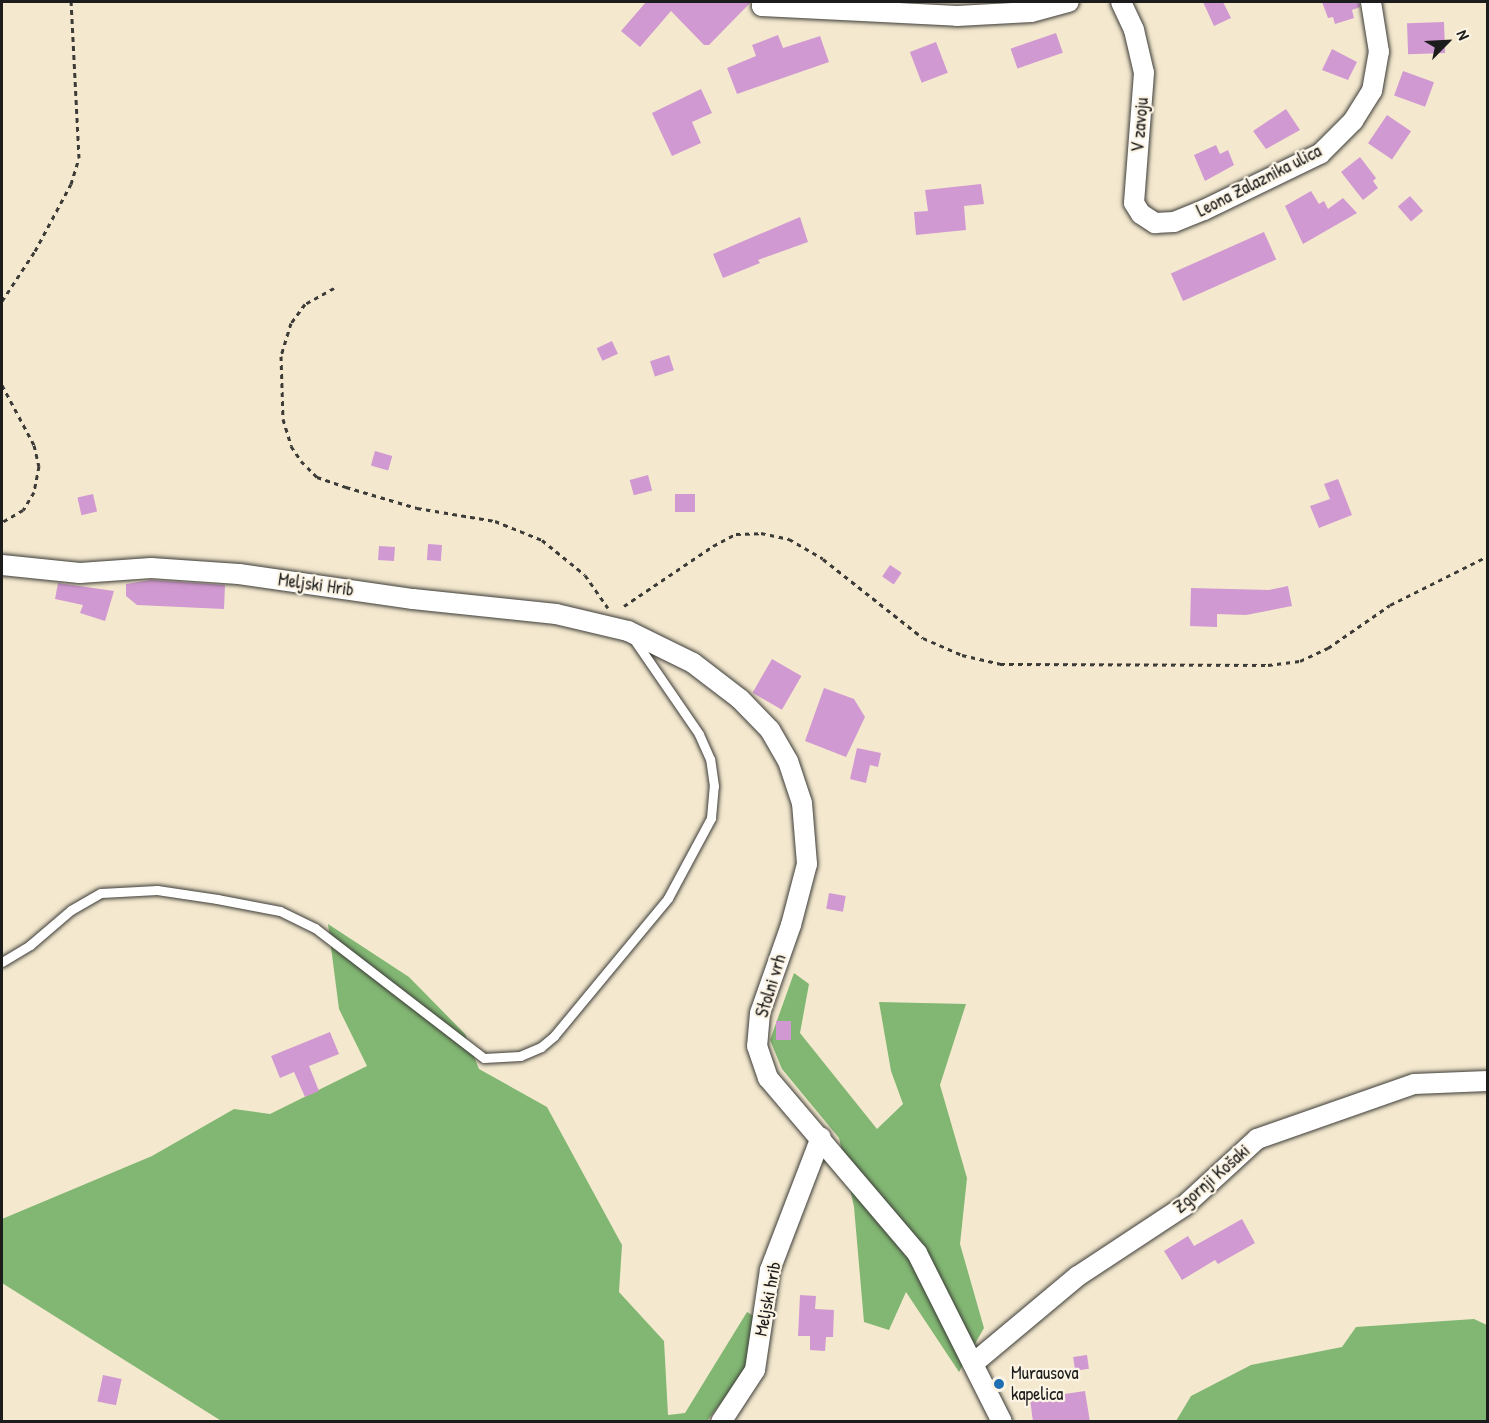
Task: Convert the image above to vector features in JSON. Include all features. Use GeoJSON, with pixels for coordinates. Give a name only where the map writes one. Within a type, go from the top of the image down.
{"type":"FeatureCollection","features":[{"type":"Feature","properties":{"kind":"street"},"geometry":{"type":"LineString","coordinates":[[765,2],[762,6],[957,16],[1031,12],[1069,2]]}},
{"type":"Feature","properties":{"kind":"street","name":"V zavoju"},"geometry":{"type":"LineString","coordinates":[[1121,2],[1134,30],[1144,73],[1134,203],[1141,214],[1155,223],[1174,222]]}},
{"type":"Feature","properties":{"kind":"street","name":"Leona Zalaznika ulica"},"geometry":{"type":"LineString","coordinates":[[1174,222],[1320,154],[1353,121],[1372,91],[1379,52],[1371,2]]}},
{"type":"Feature","properties":{"kind":"street","name":"Meljski Hrib"},"geometry":{"type":"LineString","coordinates":[[2,565],[80,573],[151,568],[239,574],[413,599],[556,614],[628,631]]}},
{"type":"Feature","properties":{"kind":"street","name":"Stolni vrh"},"geometry":{"type":"LineString","coordinates":[[628,631],[693,663],[740,699],[770,730],[788,760],[802,803],[807,864],[791,925],[760,1013],[756,1046],[768,1078],[821,1137],[917,1253],[954,1330],[975,1362],[1002,1422]]}},
{"type":"Feature","properties":{"kind":"street","name":"Zgornji Košaki"},"geometry":{"type":"LineString","coordinates":[[975,1362],[1086,1270],[1184,1206],[1257,1139],[1414,1084],[1447,1079],[1488,1081]]}},
{"type":"Feature","properties":{"kind":"street","name":"Meljski hrib"},"geometry":{"type":"LineString","coordinates":[[721,1422],[755,1370],[770,1270],[821,1137]]}},
{"type":"Feature","properties":{"kind":"lane"},"geometry":{"type":"LineString","coordinates":[[2,962],[30,945],[71,910],[102,893],[157,890],[217,899],[280,911],[315,928],[484,1058],[520,1056],[541,1047],[554,1036],[668,898],[711,818],[714,786],[710,759],[699,734],[628,631]]}},
{"type":"Feature","properties":{"kind":"path"},"geometry":{"type":"LineString","coordinates":[[2,301],[35,251],[71,184],[79,158],[70,2]]}},
{"type":"Feature","properties":{"kind":"path"},"geometry":{"type":"LineString","coordinates":[[334,288],[305,304],[291,323],[281,356],[283,419],[291,446],[301,461],[317,477],[346,488],[417,508],[495,521],[542,540],[585,575],[612,614]]}},
{"type":"Feature","properties":{"kind":"path"},"geometry":{"type":"LineString","coordinates":[[2,385],[34,445],[39,466],[34,492],[23,510],[2,522]]}},
{"type":"Feature","properties":{"kind":"path"},"geometry":{"type":"LineString","coordinates":[[624,606],[713,546],[736,534],[761,533],[789,539],[823,559],[923,638],[962,655],[1000,664],[1268,664],[1300,661],[1328,648],[1390,605],[1488,556]]}},
{"type":"Feature","properties":{"kind":"green space"},"geometry":{"type":"Polygon","coordinates":[[[328,924],[409,977],[465,1034],[479,1069],[547,1107],[622,1245],[619,1292],[664,1341],[668,1415],[685,1413],[747,1312],[757,1318],[750,1365],[707,1421],[223,1422],[2,1283],[2,1219],[152,1156],[234,1109],[270,1114],[367,1066],[339,1009],[328,924]]]}},
{"type":"Feature","properties":{"kind":"green space"},"geometry":{"type":"Polygon","coordinates":[[[794,973],[809,984],[800,1033],[877,1129],[903,1104],[891,1071],[879,1002],[966,1004],[940,1085],[967,1178],[960,1244],[984,1328],[959,1372],[906,1292],[889,1330],[864,1322],[854,1207],[839,1138],[782,1069],[770,1040],[794,973]]]}},
{"type":"Feature","properties":{"kind":"green space"},"geometry":{"type":"Polygon","coordinates":[[[1474,1319],[1487,1325],[1487,1421],[1176,1421],[1191,1396],[1251,1365],[1342,1347],[1356,1327],[1474,1319]]]}},
{"type":"Feature","properties":{"kind":"building"},"geometry":{"type":"Polygon","coordinates":[[[646,2],[751,2],[709,45],[704,45],[671,11],[640,47],[621,31],[646,2]]]}},
{"type":"Feature","properties":{"kind":"building"},"geometry":{"type":"Polygon","coordinates":[[[1203,2],[1223,2],[1231,18],[1214,26],[1203,2]]]}},
{"type":"Feature","properties":{"kind":"building"},"geometry":{"type":"Polygon","coordinates":[[[1322,2],[1359,2],[1360,7],[1352,10],[1354,18],[1335,24],[1333,17],[1328,18],[1322,2]]]}},
{"type":"Feature","properties":{"kind":"building"},"geometry":{"type":"Polygon","coordinates":[[[1444,22],[1445,53],[1408,54],[1407,23],[1444,22]]]}},
{"type":"Feature","properties":{"kind":"building"},"geometry":{"type":"Polygon","coordinates":[[[1056,33],[1063,53],[1017,68],[1011,49],[1056,33]]]}},
{"type":"Feature","properties":{"kind":"building"},"geometry":{"type":"Polygon","coordinates":[[[778,35],[783,48],[820,36],[829,62],[737,94],[727,68],[756,56],[752,45],[778,35]]]}},
{"type":"Feature","properties":{"kind":"building"},"geometry":{"type":"Polygon","coordinates":[[[936,42],[948,73],[922,83],[910,52],[936,42]]]}},
{"type":"Feature","properties":{"kind":"building"},"geometry":{"type":"Polygon","coordinates":[[[1332,49],[1357,62],[1348,80],[1322,70],[1332,49]]]}},
{"type":"Feature","properties":{"kind":"building"},"geometry":{"type":"Polygon","coordinates":[[[1403,71],[1434,82],[1425,107],[1394,95],[1403,71]]]}},
{"type":"Feature","properties":{"kind":"building"},"geometry":{"type":"Polygon","coordinates":[[[701,89],[712,113],[692,122],[701,143],[672,156],[652,113],[701,89]]]}},
{"type":"Feature","properties":{"kind":"building"},"geometry":{"type":"Polygon","coordinates":[[[1286,109],[1300,130],[1266,149],[1253,131],[1286,109]]]}},
{"type":"Feature","properties":{"kind":"building"},"geometry":{"type":"Polygon","coordinates":[[[1387,115],[1411,131],[1392,159],[1368,143],[1387,115]]]}},
{"type":"Feature","properties":{"kind":"building"},"geometry":{"type":"Polygon","coordinates":[[[1216,145],[1220,154],[1228,150],[1234,165],[1205,181],[1194,155],[1216,145]]]}},
{"type":"Feature","properties":{"kind":"building"},"geometry":{"type":"Polygon","coordinates":[[[1360,157],[1376,178],[1373,181],[1378,188],[1363,200],[1341,172],[1360,157]]]}},
{"type":"Feature","properties":{"kind":"building"},"geometry":{"type":"Polygon","coordinates":[[[981,184],[984,204],[964,206],[966,230],[916,235],[914,212],[928,211],[925,190],[981,184]]]}},
{"type":"Feature","properties":{"kind":"building"},"geometry":{"type":"Polygon","coordinates":[[[1311,191],[1319,204],[1324,201],[1328,209],[1343,198],[1357,213],[1303,244],[1285,206],[1311,191]]]}},
{"type":"Feature","properties":{"kind":"building"},"geometry":{"type":"Polygon","coordinates":[[[1410,196],[1423,211],[1411,222],[1398,206],[1410,196]]]}},
{"type":"Feature","properties":{"kind":"building"},"geometry":{"type":"Polygon","coordinates":[[[800,217],[808,242],[758,260],[760,263],[723,278],[713,254],[800,217]]]}},
{"type":"Feature","properties":{"kind":"building"},"geometry":{"type":"Polygon","coordinates":[[[1264,232],[1276,259],[1183,301],[1171,273],[1264,232]]]}},
{"type":"Feature","properties":{"kind":"building"},"geometry":{"type":"Polygon","coordinates":[[[612,341],[618,354],[603,361],[597,348],[612,341]]]}},
{"type":"Feature","properties":{"kind":"building"},"geometry":{"type":"Polygon","coordinates":[[[669,355],[674,370],[655,376],[650,361],[669,355]]]}},
{"type":"Feature","properties":{"kind":"building"},"geometry":{"type":"Polygon","coordinates":[[[375,451],[392,456],[388,470],[371,465],[375,451]]]}},
{"type":"Feature","properties":{"kind":"building"},"geometry":{"type":"Polygon","coordinates":[[[648,475],[652,490],[634,495],[630,480],[648,475]]]}},
{"type":"Feature","properties":{"kind":"building"},"geometry":{"type":"Polygon","coordinates":[[[1338,479],[1352,515],[1319,528],[1310,506],[1330,499],[1324,484],[1338,479]]]}},
{"type":"Feature","properties":{"kind":"building"},"geometry":{"type":"Polygon","coordinates":[[[93,494],[97,512],[81,515],[77,498],[93,494]]]}},
{"type":"Feature","properties":{"kind":"building"},"geometry":{"type":"Polygon","coordinates":[[[675,494],[695,494],[695,512],[675,512],[675,494]]]}},
{"type":"Feature","properties":{"kind":"building"},"geometry":{"type":"Polygon","coordinates":[[[428,544],[442,545],[441,561],[427,560],[428,544]]]}},
{"type":"Feature","properties":{"kind":"building"},"geometry":{"type":"Polygon","coordinates":[[[379,546],[395,547],[394,561],[378,560],[379,546]]]}},
{"type":"Feature","properties":{"kind":"building"},"geometry":{"type":"Polygon","coordinates":[[[890,565],[902,573],[894,584],[882,577],[890,565]]]}},
{"type":"Feature","properties":{"kind":"building"},"geometry":{"type":"Polygon","coordinates":[[[151,580],[225,585],[224,609],[137,605],[126,596],[126,584],[151,580]]]}},
{"type":"Feature","properties":{"kind":"building"},"geometry":{"type":"Polygon","coordinates":[[[58,583],[114,591],[105,621],[80,613],[83,605],[55,599],[58,583]]]}},
{"type":"Feature","properties":{"kind":"building"},"geometry":{"type":"Polygon","coordinates":[[[1288,586],[1292,606],[1246,615],[1217,614],[1217,627],[1190,626],[1191,588],[1269,590],[1288,586]]]}},
{"type":"Feature","properties":{"kind":"building"},"geometry":{"type":"Polygon","coordinates":[[[772,659],[801,676],[782,710],[752,693],[772,659]]]}},
{"type":"Feature","properties":{"kind":"building"},"geometry":{"type":"Polygon","coordinates":[[[824,688],[854,699],[865,717],[846,757],[805,741],[824,688]]]}},
{"type":"Feature","properties":{"kind":"building"},"geometry":{"type":"Polygon","coordinates":[[[857,748],[881,753],[878,767],[870,765],[866,783],[850,779],[857,748]]]}},
{"type":"Feature","properties":{"kind":"building"},"geometry":{"type":"Polygon","coordinates":[[[829,893],[846,896],[843,912],[826,909],[829,893]]]}},
{"type":"Feature","properties":{"kind":"building"},"geometry":{"type":"Polygon","coordinates":[[[776,1021],[791,1021],[791,1040],[776,1040],[776,1021]]]}},
{"type":"Feature","properties":{"kind":"building"},"geometry":{"type":"Polygon","coordinates":[[[330,1032],[339,1054],[309,1066],[319,1091],[305,1097],[294,1072],[280,1078],[271,1056],[330,1032]]]}},
{"type":"Feature","properties":{"kind":"building"},"geometry":{"type":"Polygon","coordinates":[[[1242,1219],[1255,1243],[1218,1264],[1215,1260],[1182,1280],[1164,1251],[1188,1236],[1194,1246],[1242,1219]]]}},
{"type":"Feature","properties":{"kind":"building"},"geometry":{"type":"Polygon","coordinates":[[[800,1295],[816,1296],[815,1309],[834,1310],[833,1337],[826,1337],[825,1351],[810,1350],[810,1336],[798,1336],[800,1295]]]}},
{"type":"Feature","properties":{"kind":"building"},"geometry":{"type":"Polygon","coordinates":[[[1087,1355],[1089,1369],[1075,1371],[1073,1357],[1087,1355]]]}},
{"type":"Feature","properties":{"kind":"building"},"geometry":{"type":"Polygon","coordinates":[[[103,1375],[122,1379],[116,1405],[97,1401],[103,1375]]]}},
{"type":"Feature","properties":{"kind":"building"},"geometry":{"type":"Polygon","coordinates":[[[1085,1391],[1090,1422],[1033,1422],[1030,1399],[1085,1391]]]}},
{"type":"Feature","properties":{"kind":"place","name":"Murausova kapelica"},"geometry":{"type":"Point","coordinates":[999,1384]}}]}
